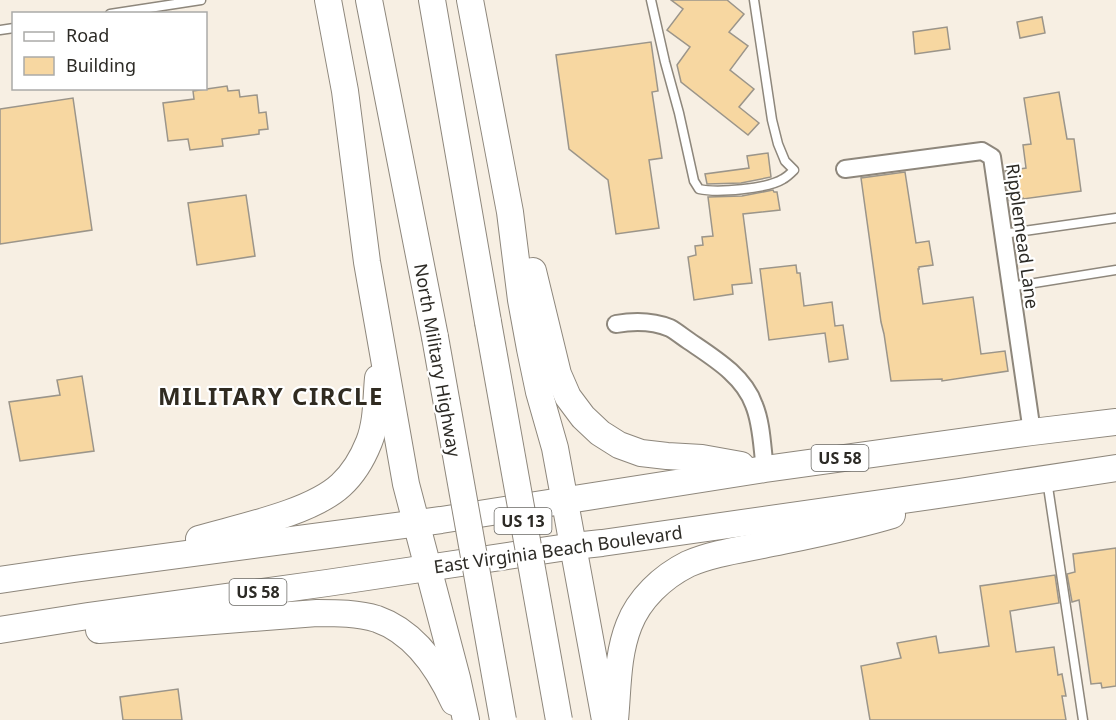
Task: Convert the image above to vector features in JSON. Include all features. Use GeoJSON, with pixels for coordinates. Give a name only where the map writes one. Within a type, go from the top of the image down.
{"type":"FeatureCollection","features":[{"type":"Feature","properties":{"kind":"main road"},"geometry":{"type":"LineString","coordinates":[[327,0],[344,83],[366,262],[406,484],[457,678],[464,720]]}},
{"type":"Feature","properties":{"kind":"main road","name":"North Military Highway"},"geometry":{"type":"LineString","coordinates":[[369,0],[435,337],[502,720]]}},
{"type":"Feature","properties":{"kind":"main road","name":"US 13"},"geometry":{"type":"LineString","coordinates":[[432,0],[559,720]]}},
{"type":"Feature","properties":{"kind":"main road"},"geometry":{"type":"LineString","coordinates":[[470,0],[510,212],[521,300],[530,349],[539,392],[555,448],[605,720]]}},
{"type":"Feature","properties":{"kind":"main road"},"geometry":{"type":"LineString","coordinates":[[492,112],[520,215],[558,374],[568,397],[583,417],[600,433],[620,445],[641,453],[702,458],[765,469]]}},
{"type":"Feature","properties":{"kind":"main road"},"geometry":{"type":"LineString","coordinates":[[109,564],[275,517],[312,503],[342,484],[357,465],[369,442],[375,421],[380,339]]}},
{"type":"Feature","properties":{"kind":"main road","name":"US 58"},"geometry":{"type":"LineString","coordinates":[[0,580],[416,523],[765,469],[1116,422]]}},
{"type":"Feature","properties":{"kind":"main road","name":"East Virginia Beach Boulevard"},"geometry":{"type":"LineString","coordinates":[[0,632],[88,616],[1116,468]]}},
{"type":"Feature","properties":{"kind":"main road"},"geometry":{"type":"LineString","coordinates":[[615,720],[622,647],[629,626],[635,613],[651,591],[670,574],[689,564],[718,555],[850,527],[909,510],[959,492]]}},
{"type":"Feature","properties":{"kind":"main road"},"geometry":{"type":"LineString","coordinates":[[0,632],[29,636],[317,613],[365,616],[397,628],[414,641],[428,658],[464,720]]}},
{"type":"Feature","properties":{"kind":"street","name":"Ripplemead Lane"},"geometry":{"type":"LineString","coordinates":[[845,169],[982,151],[992,157],[1032,432]]}},
{"type":"Feature","properties":{"kind":"street"},"geometry":{"type":"LineString","coordinates":[[616,324],[647,322],[670,328],[730,371],[745,387],[754,404],[765,469]]}},
{"type":"Feature","properties":{"kind":"lane"},"geometry":{"type":"LineString","coordinates":[[123,12],[201,0]]}},
{"type":"Feature","properties":{"kind":"lane"},"geometry":{"type":"LineString","coordinates":[[651,0],[694,181],[699,189],[709,191],[761,187],[782,180],[794,170],[785,161],[771,120],[754,0]]}},
{"type":"Feature","properties":{"kind":"lane"},"geometry":{"type":"LineString","coordinates":[[1003,234],[1116,218]]}},
{"type":"Feature","properties":{"kind":"lane"},"geometry":{"type":"LineString","coordinates":[[1010,287],[1116,270]]}},
{"type":"Feature","properties":{"kind":"lane"},"geometry":{"type":"LineString","coordinates":[[1046,478],[1083,720]]}},
{"type":"Feature","properties":{"kind":"building"},"geometry":{"type":"Polygon","coordinates":[[[671,0],[727,0],[744,14],[729,32],[748,46],[730,70],[754,89],[739,107],[759,123],[748,135],[681,82],[677,65],[690,47],[667,30],[683,9],[671,0]]]}},
{"type":"Feature","properties":{"kind":"building"},"geometry":{"type":"Polygon","coordinates":[[[1042,17],[1045,33],[1020,38],[1017,22],[1042,17]]]}},
{"type":"Feature","properties":{"kind":"building"},"geometry":{"type":"Polygon","coordinates":[[[947,27],[950,49],[915,54],[913,32],[947,27]]]}},
{"type":"Feature","properties":{"kind":"building"},"geometry":{"type":"Polygon","coordinates":[[[651,42],[658,91],[652,92],[662,158],[649,160],[659,228],[616,234],[608,180],[569,149],[556,55],[651,42]]]}},
{"type":"Feature","properties":{"kind":"building"},"geometry":{"type":"Polygon","coordinates":[[[227,86],[228,91],[239,90],[240,97],[257,95],[259,113],[266,112],[268,129],[259,130],[259,134],[222,139],[223,146],[190,150],[188,139],[168,141],[163,103],[194,99],[193,91],[227,86]]]}},
{"type":"Feature","properties":{"kind":"building"},"geometry":{"type":"Polygon","coordinates":[[[1059,92],[1067,139],[1074,139],[1081,191],[1009,200],[1005,171],[1026,168],[1023,145],[1031,144],[1024,98],[1059,92]]]}},
{"type":"Feature","properties":{"kind":"building"},"geometry":{"type":"Polygon","coordinates":[[[73,98],[92,230],[0,244],[0,109],[73,98]]]}},
{"type":"Feature","properties":{"kind":"building"},"geometry":{"type":"Polygon","coordinates":[[[768,153],[771,177],[741,183],[707,184],[705,174],[749,168],[747,156],[768,153]]]}},
{"type":"Feature","properties":{"kind":"building"},"geometry":{"type":"Polygon","coordinates":[[[905,172],[916,243],[929,241],[933,265],[918,269],[923,304],[973,297],[981,354],[1005,351],[1008,371],[942,381],[942,379],[891,381],[861,178],[905,172]]]}},
{"type":"Feature","properties":{"kind":"building"},"geometry":{"type":"Polygon","coordinates":[[[773,190],[777,192],[780,210],[743,214],[752,283],[732,285],[733,294],[694,300],[688,257],[696,255],[695,246],[703,245],[702,237],[713,236],[708,197],[742,196],[773,190]]]}},
{"type":"Feature","properties":{"kind":"building"},"geometry":{"type":"Polygon","coordinates":[[[246,195],[255,256],[197,265],[188,203],[246,195]]]}},
{"type":"Feature","properties":{"kind":"building"},"geometry":{"type":"Polygon","coordinates":[[[796,265],[797,273],[800,273],[804,306],[832,302],[835,326],[843,325],[848,359],[829,362],[825,333],[769,340],[760,269],[796,265]]]}},
{"type":"Feature","properties":{"kind":"building"},"geometry":{"type":"Polygon","coordinates":[[[82,376],[94,451],[20,461],[9,402],[60,395],[57,380],[82,376]]]}},
{"type":"Feature","properties":{"kind":"building"},"geometry":{"type":"Polygon","coordinates":[[[1116,548],[1116,686],[1102,688],[1101,683],[1091,684],[1079,600],[1072,602],[1067,574],[1075,572],[1073,554],[1116,548]]]}},
{"type":"Feature","properties":{"kind":"building"},"geometry":{"type":"Polygon","coordinates":[[[1055,575],[1059,603],[1010,611],[1016,652],[1054,647],[1058,675],[1062,674],[1066,696],[1062,696],[1066,720],[870,720],[861,666],[901,658],[897,643],[936,636],[939,653],[989,646],[980,586],[1055,575]]]}},
{"type":"Feature","properties":{"kind":"building"},"geometry":{"type":"Polygon","coordinates":[[[178,689],[182,720],[123,720],[120,697],[178,689]]]}},
{"type":"Feature","properties":{"kind":"district","name":"MILITARY CIRCLE"},"geometry":{"type":"Point","coordinates":[271,395]}}]}
